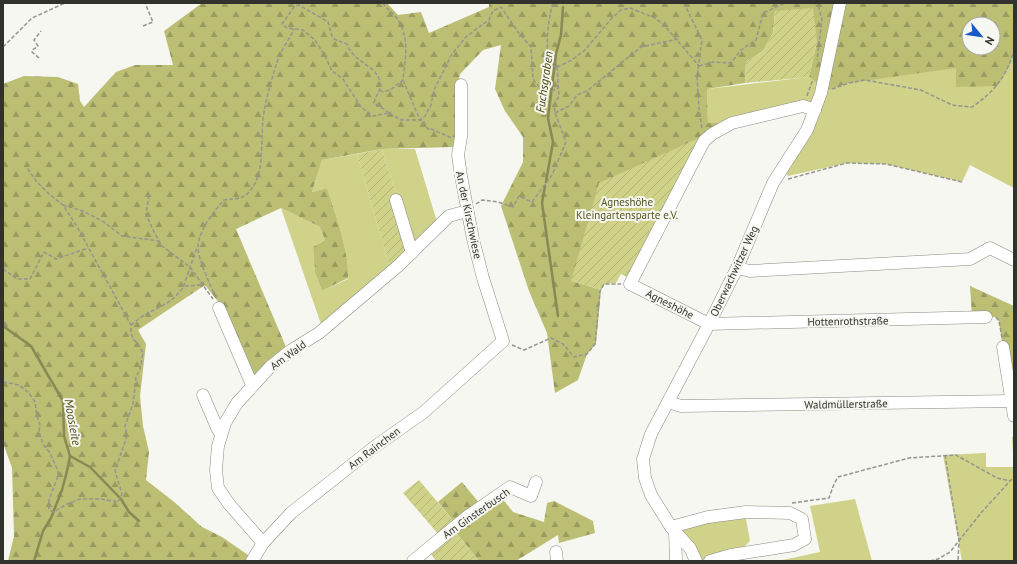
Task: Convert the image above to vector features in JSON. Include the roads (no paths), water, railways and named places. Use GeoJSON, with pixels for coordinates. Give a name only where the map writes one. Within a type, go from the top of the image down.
{"type":"FeatureCollection","features":[{"type":"Feature","properties":{"kind":"street","name":"Oberwachwitzer Weg"},"geometry":{"type":"LineString","coordinates":[[696,561],[690,548],[673,530],[651,495],[645,478],[643,459],[650,434],[737,268],[773,183],[807,130],[821,93],[840,3]]}},
{"type":"Feature","properties":{"kind":"street","name":"An der Kirschwiese"},"geometry":{"type":"LineString","coordinates":[[461,85],[460,137],[458,155],[467,211],[483,278],[503,341]]}},
{"type":"Feature","properties":{"kind":"street","name":"Agneshöhe"},"geometry":{"type":"LineString","coordinates":[[709,324],[630,284],[704,141],[712,134],[732,123],[803,106],[815,110]]}},
{"type":"Feature","properties":{"kind":"street"},"geometry":{"type":"LineString","coordinates":[[396,200],[412,253]]}},
{"type":"Feature","properties":{"kind":"street","name":"Am Wald"},"geometry":{"type":"LineString","coordinates":[[263,543],[229,504],[218,488],[216,470],[218,446],[225,423],[237,403],[270,367],[290,351],[319,334],[398,266],[449,216],[467,211]]}},
{"type":"Feature","properties":{"kind":"street"},"geometry":{"type":"LineString","coordinates":[[737,268],[750,271],[970,259],[990,248],[1014,260]]}},
{"type":"Feature","properties":{"kind":"street"},"geometry":{"type":"LineString","coordinates":[[722,298],[726,324]]}},
{"type":"Feature","properties":{"kind":"street"},"geometry":{"type":"LineString","coordinates":[[219,308],[252,385]]}},
{"type":"Feature","properties":{"kind":"street","name":"Hottenrothstraße"},"geometry":{"type":"LineString","coordinates":[[709,324],[991,317]]}},
{"type":"Feature","properties":{"kind":"street","name":"Am Rainchen"},"geometry":{"type":"LineString","coordinates":[[252,561],[263,543],[291,514],[373,448],[424,412],[503,341]]}},
{"type":"Feature","properties":{"kind":"street"},"geometry":{"type":"LineString","coordinates":[[1003,347],[1014,416]]}},
{"type":"Feature","properties":{"kind":"street"},"geometry":{"type":"LineString","coordinates":[[203,395],[218,430]]}},
{"type":"Feature","properties":{"kind":"street","name":"Waldmüllerstraße"},"geometry":{"type":"LineString","coordinates":[[668,402],[680,406],[1011,401]]}},
{"type":"Feature","properties":{"kind":"street","name":"Am Ginsterbusch"},"geometry":{"type":"LineString","coordinates":[[413,561],[468,516],[510,487],[531,496],[536,482]]}},
{"type":"Feature","properties":{"kind":"street"},"geometry":{"type":"LineString","coordinates":[[676,561],[673,530],[708,517],[746,512],[790,514],[802,519],[805,539],[794,545],[731,555],[710,561]]}},
{"type":"Feature","properties":{"kind":"waterway","name":"Fuchsgraben"},"geometry":{"type":"LineString","coordinates":[[546,182],[553,142],[548,118],[556,54],[561,35],[563,7]]}},
{"type":"Feature","properties":{"kind":"waterway","name":"Fuchsgraben"},"geometry":{"type":"LineString","coordinates":[[545,186],[542,203],[558,316]]}},
{"type":"Feature","properties":{"kind":"waterway","name":"Moosleite"},"geometry":{"type":"LineString","coordinates":[[3,326],[31,346],[63,401],[64,436],[70,456],[62,490],[51,518],[43,531],[34,561]]}},
{"type":"Feature","properties":{"kind":"waterway"},"geometry":{"type":"LineString","coordinates":[[70,456],[90,467],[121,499],[129,512],[139,521]]}},
{"type":"Feature","properties":{"kind":"park label","name":"Agneshöhe Kleingartensparte e.V."},"geometry":{"type":"Point","coordinates":[627,208]}}]}
